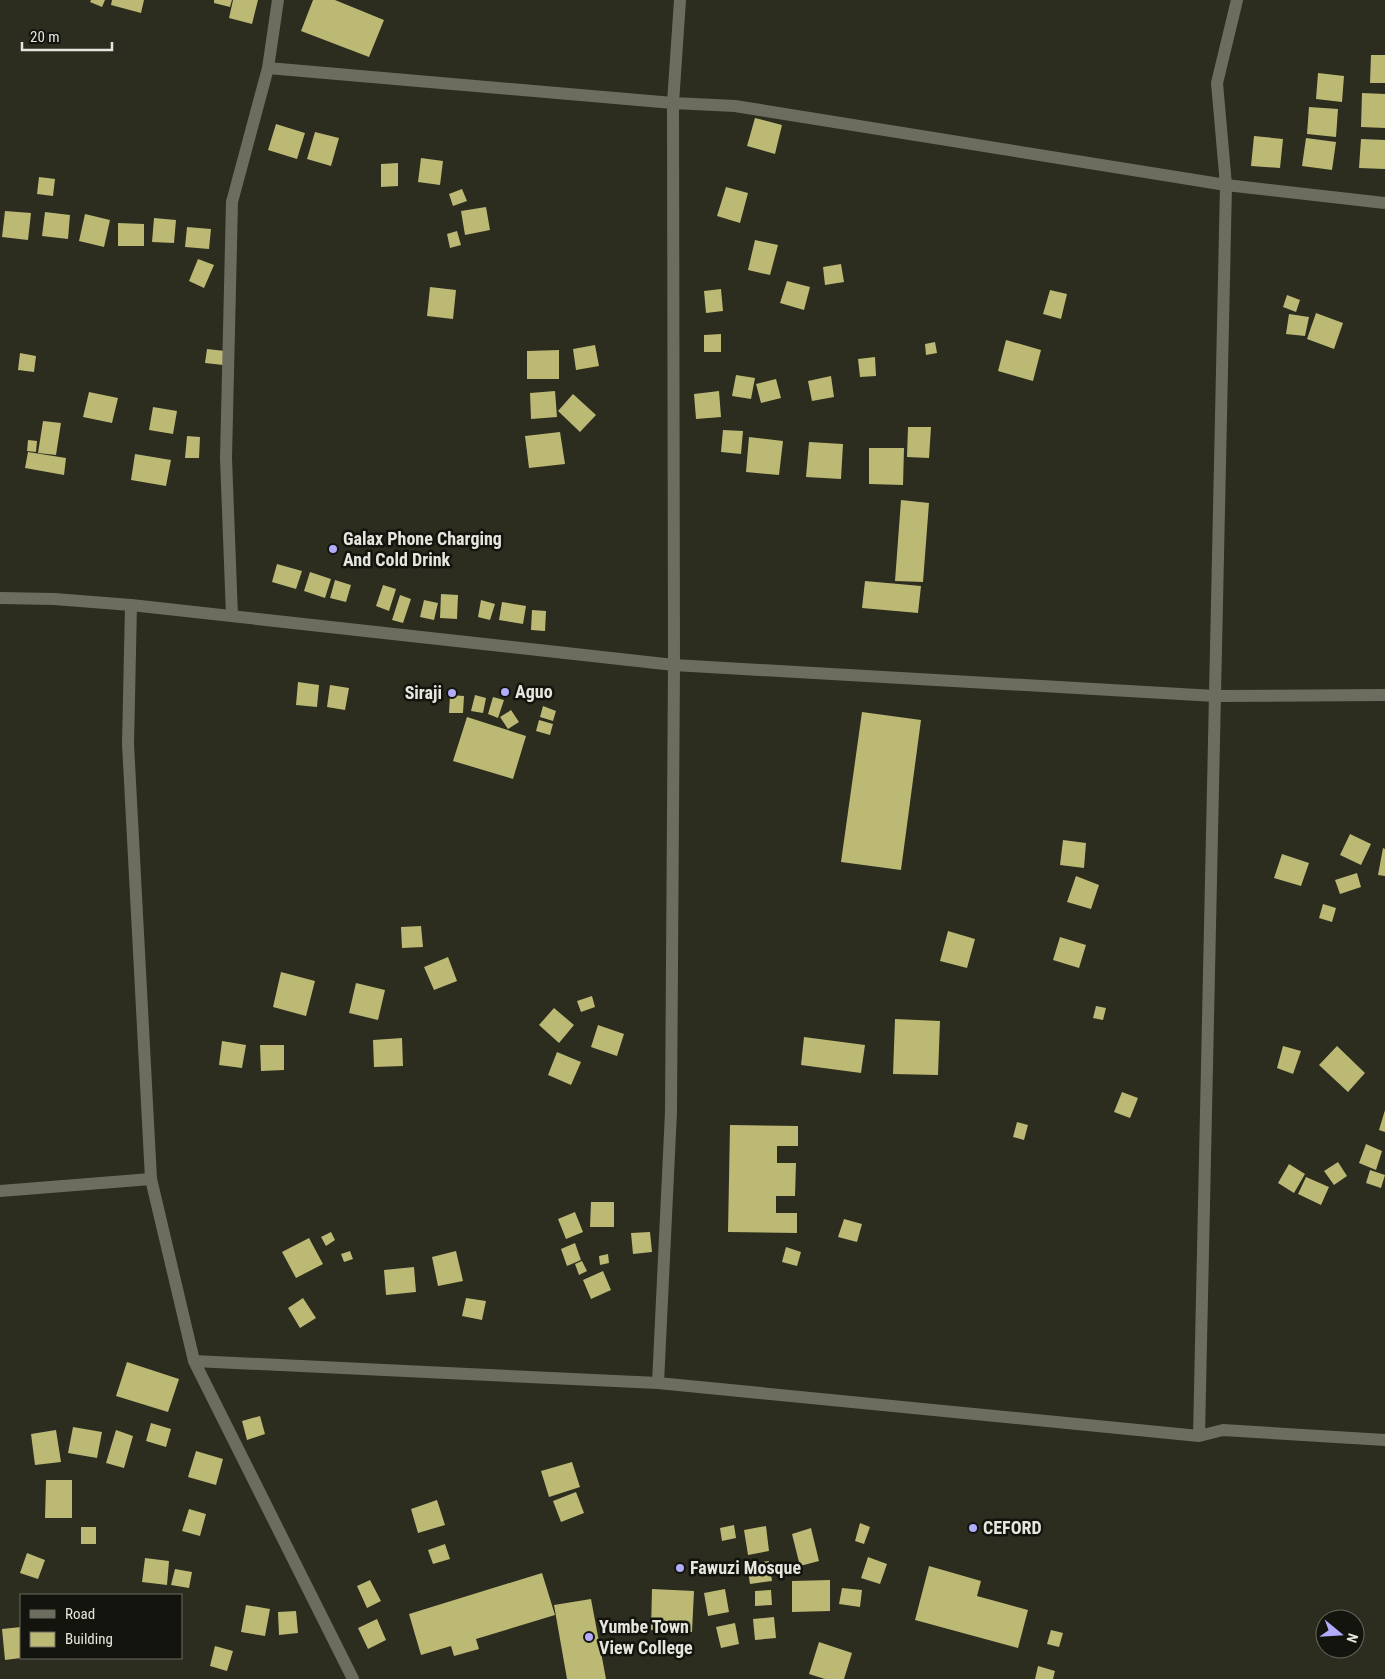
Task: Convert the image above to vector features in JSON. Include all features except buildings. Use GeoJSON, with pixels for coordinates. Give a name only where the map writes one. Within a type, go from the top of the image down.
{"type":"FeatureCollection","features":[{"type":"Feature","properties":{"kind":"street"},"geometry":{"type":"LineString","coordinates":[[232,616],[226,458],[232,202],[268,68],[278,0]]}},
{"type":"Feature","properties":{"kind":"street"},"geometry":{"type":"LineString","coordinates":[[658,1383],[672,1112],[674,665],[673,103],[680,0]]}},
{"type":"Feature","properties":{"kind":"street"},"geometry":{"type":"LineString","coordinates":[[1199,1436],[1226,185],[1217,82],[1238,0]]}},
{"type":"Feature","properties":{"kind":"street"},"geometry":{"type":"LineString","coordinates":[[268,68],[673,103],[735,106],[1226,185],[1385,203]]}},
{"type":"Feature","properties":{"kind":"street"},"geometry":{"type":"LineString","coordinates":[[0,598],[54,599],[131,605],[674,665],[1215,696],[1385,694]]}},
{"type":"Feature","properties":{"kind":"street"},"geometry":{"type":"LineString","coordinates":[[131,605],[128,744],[151,1180],[194,1361],[353,1679]]}},
{"type":"Feature","properties":{"kind":"street"},"geometry":{"type":"LineString","coordinates":[[0,1191],[151,1180]]}},
{"type":"Feature","properties":{"kind":"street"},"geometry":{"type":"LineString","coordinates":[[194,1361],[658,1383],[1199,1436],[1224,1430],[1385,1440]]}},
{"type":"Feature","properties":{"kind":"place","name":"Galax Phone Charging And Cold Drink"},"geometry":{"type":"Point","coordinates":[333,549]}},
{"type":"Feature","properties":{"kind":"place","name":"Aguo"},"geometry":{"type":"Point","coordinates":[505,692]}},
{"type":"Feature","properties":{"kind":"place","name":"Siraji"},"geometry":{"type":"Point","coordinates":[452,693]}},
{"type":"Feature","properties":{"kind":"place","name":"CEFORD"},"geometry":{"type":"Point","coordinates":[973,1528]}},
{"type":"Feature","properties":{"kind":"place","name":"Fawuzi Mosque"},"geometry":{"type":"Point","coordinates":[680,1568]}},
{"type":"Feature","properties":{"kind":"place","name":"Yumbe Town View College"},"geometry":{"type":"Point","coordinates":[589,1637]}}]}
